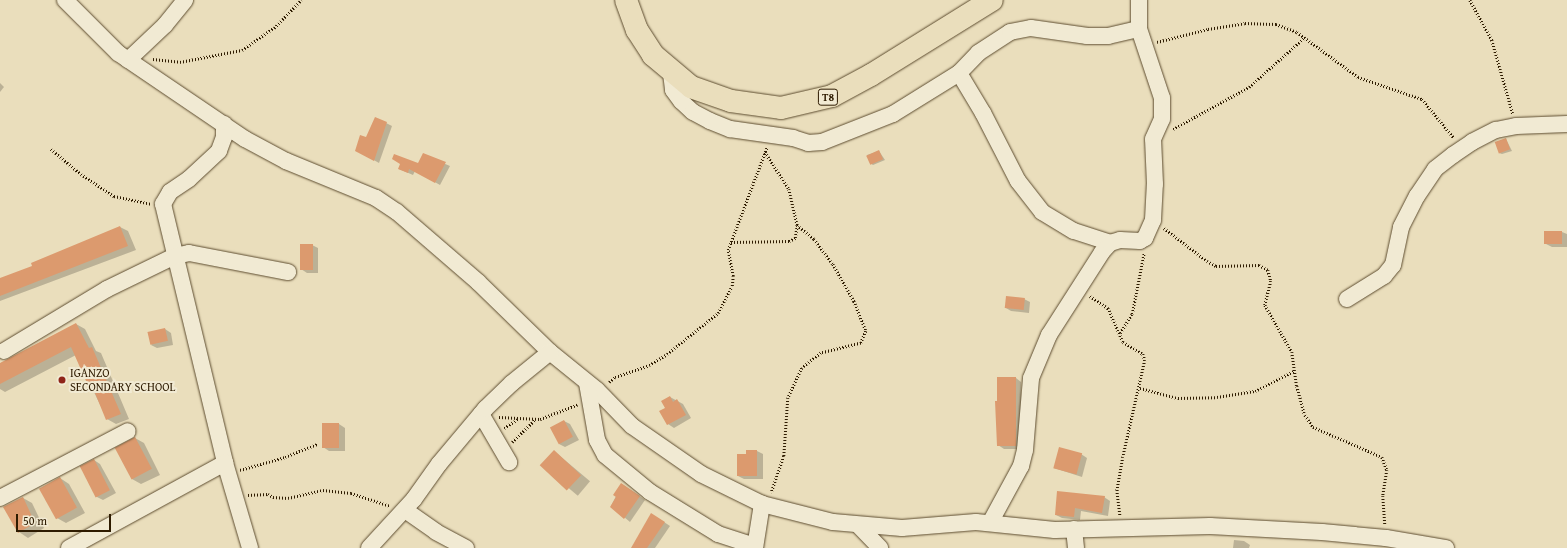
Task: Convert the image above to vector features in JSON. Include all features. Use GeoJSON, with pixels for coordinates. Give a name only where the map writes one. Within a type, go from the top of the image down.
{"type":"FeatureCollection","features":[{"type":"Feature","properties":{"kind":"highway","name":"T8"},"geometry":{"type":"LineString","coordinates":[[626,0],[637,30],[653,55],[671,73],[691,87],[732,101],[781,108],[832,96],[871,75],[992,0]]}},
{"type":"Feature","properties":{"kind":"street"},"geometry":{"type":"LineString","coordinates":[[65,0],[106,43],[131,57],[245,139],[286,161],[376,198],[397,212],[456,263],[591,390],[632,426],[701,474],[765,504],[833,522],[858,526],[902,528],[943,524],[990,523],[1074,529],[1123,527],[1272,528],[1386,538],[1446,548]]}},
{"type":"Feature","properties":{"kind":"street"},"geometry":{"type":"LineString","coordinates":[[131,57],[165,25],[185,0]]}},
{"type":"Feature","properties":{"kind":"street"},"geometry":{"type":"LineString","coordinates":[[959,73],[984,113],[1018,181],[1042,212],[1074,231],[1110,243],[1120,240],[1143,239],[1149,232],[1153,216],[1155,184],[1152,139],[1162,119],[1162,98],[1139,29],[1139,0]]}},
{"type":"Feature","properties":{"kind":"street"},"geometry":{"type":"LineString","coordinates":[[671,73],[673,90],[693,112],[730,129],[773,135],[808,143],[822,142],[893,114],[959,73],[978,54],[1010,32],[1031,28],[1087,36],[1108,36],[1139,29]]}},
{"type":"Feature","properties":{"kind":"street"},"geometry":{"type":"LineString","coordinates":[[224,124],[224,137],[218,151],[189,179],[170,192],[163,204],[226,468],[250,548]]}},
{"type":"Feature","properties":{"kind":"street"},"geometry":{"type":"LineString","coordinates":[[1347,299],[1384,276],[1393,265],[1401,228],[1417,196],[1435,169],[1461,149],[1496,130],[1516,126],[1567,124]]}},
{"type":"Feature","properties":{"kind":"street"},"geometry":{"type":"LineString","coordinates":[[990,523],[1021,466],[1025,450],[1028,391],[1034,366],[1048,335],[1076,290],[1110,243]]}},
{"type":"Feature","properties":{"kind":"street"},"geometry":{"type":"LineString","coordinates":[[4,351],[107,289],[175,256],[189,253],[288,272]]}},
{"type":"Feature","properties":{"kind":"street"},"geometry":{"type":"LineString","coordinates":[[369,548],[405,510],[439,464],[512,383],[550,352]]}},
{"type":"Feature","properties":{"kind":"street"},"geometry":{"type":"LineString","coordinates":[[591,390],[597,440],[601,450],[613,462],[650,492],[718,534],[755,547],[765,504]]}},
{"type":"Feature","properties":{"kind":"street"},"geometry":{"type":"LineString","coordinates":[[482,416],[510,462]]}},
{"type":"Feature","properties":{"kind":"street"},"geometry":{"type":"LineString","coordinates":[[0,498],[128,430]]}},
{"type":"Feature","properties":{"kind":"street"},"geometry":{"type":"LineString","coordinates":[[69,548],[226,468]]}},
{"type":"Feature","properties":{"kind":"street"},"geometry":{"type":"LineString","coordinates":[[405,510],[436,532],[466,548]]}},
{"type":"Feature","properties":{"kind":"street"},"geometry":{"type":"LineString","coordinates":[[858,526],[880,548]]}},
{"type":"Feature","properties":{"kind":"street"},"geometry":{"type":"LineString","coordinates":[[1074,529],[1076,548]]}},
{"type":"Feature","properties":{"kind":"path"},"geometry":{"type":"LineString","coordinates":[[131,57],[170,62],[242,50],[274,28],[301,0]]}},
{"type":"Feature","properties":{"kind":"path"},"geometry":{"type":"LineString","coordinates":[[1470,0],[1492,40],[1516,126]]}},
{"type":"Feature","properties":{"kind":"path"},"geometry":{"type":"LineString","coordinates":[[1145,45],[1208,29],[1260,22],[1289,28],[1358,77],[1422,99],[1436,114],[1461,149]]}},
{"type":"Feature","properties":{"kind":"path"},"geometry":{"type":"LineString","coordinates":[[1152,139],[1218,106],[1249,87],[1304,38]]}},
{"type":"Feature","properties":{"kind":"path"},"geometry":{"type":"LineString","coordinates":[[482,416],[535,420],[549,418],[591,390],[614,377],[649,365],[668,354],[710,321],[728,297],[732,286],[733,276],[727,256],[765,152],[773,135]]}},
{"type":"Feature","properties":{"kind":"path"},"geometry":{"type":"LineString","coordinates":[[51,150],[80,174],[114,196],[147,204],[163,204]]}},
{"type":"Feature","properties":{"kind":"path"},"geometry":{"type":"LineString","coordinates":[[731,242],[789,241],[795,238],[797,225],[789,189],[765,152]]}},
{"type":"Feature","properties":{"kind":"path"},"geometry":{"type":"LineString","coordinates":[[1153,216],[1166,230],[1207,261],[1226,267],[1259,264],[1268,270],[1271,281],[1265,305],[1288,342],[1294,360],[1294,371],[1304,410],[1313,427],[1382,457],[1385,463],[1387,470],[1383,496],[1386,538]]}},
{"type":"Feature","properties":{"kind":"path"},"geometry":{"type":"LineString","coordinates":[[765,504],[784,456],[786,408],[794,382],[810,360],[821,353],[861,343],[866,331],[854,301],[833,264],[814,239],[797,225]]}},
{"type":"Feature","properties":{"kind":"path"},"geometry":{"type":"LineString","coordinates":[[1120,334],[1135,304],[1143,264],[1143,239]]}},
{"type":"Feature","properties":{"kind":"path"},"geometry":{"type":"LineString","coordinates":[[1076,290],[1100,301],[1108,308],[1123,342],[1143,354],[1145,360],[1140,388],[1130,422],[1117,490],[1123,527]]}},
{"type":"Feature","properties":{"kind":"path"},"geometry":{"type":"LineString","coordinates":[[1140,388],[1178,398],[1217,397],[1255,391],[1294,371]]}},
{"type":"Feature","properties":{"kind":"path"},"geometry":{"type":"LineString","coordinates":[[498,442],[520,419]]}},
{"type":"Feature","properties":{"kind":"path"},"geometry":{"type":"LineString","coordinates":[[498,442],[522,434],[535,420]]}},
{"type":"Feature","properties":{"kind":"path"},"geometry":{"type":"LineString","coordinates":[[226,468],[261,465],[318,444]]}},
{"type":"Feature","properties":{"kind":"path"},"geometry":{"type":"LineString","coordinates":[[235,497],[256,494],[288,498],[323,490],[351,493],[405,510]]}},
{"type":"Feature","properties":{"kind":"building"},"geometry":{"type":"Polygon","coordinates":[[[375,117],[387,122],[374,161],[355,151],[360,135],[366,137],[375,117]]]}},
{"type":"Feature","properties":{"kind":"building"},"geometry":{"type":"Polygon","coordinates":[[[1506,138],[1510,149],[1499,153],[1495,142],[1506,138]]]}},
{"type":"Feature","properties":{"kind":"building"},"geometry":{"type":"Polygon","coordinates":[[[879,150],[883,159],[870,165],[866,156],[879,150]]]}},
{"type":"Feature","properties":{"kind":"building"},"geometry":{"type":"Polygon","coordinates":[[[423,153],[446,162],[435,183],[409,169],[408,173],[398,169],[400,164],[392,159],[394,154],[418,163],[423,153]]]}},
{"type":"Feature","properties":{"kind":"building"},"geometry":{"type":"Polygon","coordinates":[[[120,226],[128,246],[0,296],[0,278],[32,266],[31,263],[120,226]]]}},
{"type":"Feature","properties":{"kind":"building"},"geometry":{"type":"Polygon","coordinates":[[[1544,231],[1562,231],[1562,244],[1544,244],[1544,231]]]}},
{"type":"Feature","properties":{"kind":"building"},"geometry":{"type":"Polygon","coordinates":[[[300,244],[313,244],[313,270],[300,270],[300,244]]]}},
{"type":"Feature","properties":{"kind":"building"},"geometry":{"type":"Polygon","coordinates":[[[1006,296],[1025,298],[1024,310],[1005,308],[1006,296]]]}},
{"type":"Feature","properties":{"kind":"building"},"geometry":{"type":"Polygon","coordinates":[[[76,323],[89,348],[92,347],[121,414],[106,420],[93,388],[90,390],[71,347],[0,384],[0,363],[76,323]]]}},
{"type":"Feature","properties":{"kind":"building"},"geometry":{"type":"Polygon","coordinates":[[[165,328],[168,341],[150,345],[147,332],[165,328]]]}},
{"type":"Feature","properties":{"kind":"building"},"geometry":{"type":"Polygon","coordinates":[[[997,377],[1016,377],[1016,446],[997,446],[995,401],[997,401],[997,377]]]}},
{"type":"Feature","properties":{"kind":"building"},"geometry":{"type":"Polygon","coordinates":[[[670,396],[673,402],[677,399],[686,415],[667,425],[659,411],[665,408],[661,401],[670,396]]]}},
{"type":"Feature","properties":{"kind":"building"},"geometry":{"type":"Polygon","coordinates":[[[564,420],[573,437],[559,444],[550,428],[564,420]]]}},
{"type":"Feature","properties":{"kind":"building"},"geometry":{"type":"Polygon","coordinates":[[[322,423],[339,423],[339,448],[322,448],[322,423]]]}},
{"type":"Feature","properties":{"kind":"building"},"geometry":{"type":"Polygon","coordinates":[[[135,437],[152,469],[132,480],[115,448],[135,437]]]}},
{"type":"Feature","properties":{"kind":"building"},"geometry":{"type":"Polygon","coordinates":[[[1059,447],[1082,453],[1076,474],[1053,468],[1059,447]]]}},
{"type":"Feature","properties":{"kind":"building"},"geometry":{"type":"Polygon","coordinates":[[[554,450],[581,475],[567,491],[540,465],[554,450]]]}},
{"type":"Feature","properties":{"kind":"building"},"geometry":{"type":"Polygon","coordinates":[[[746,450],[757,450],[757,476],[737,476],[737,454],[746,454],[746,450]]]}},
{"type":"Feature","properties":{"kind":"building"},"geometry":{"type":"Polygon","coordinates":[[[94,459],[110,490],[96,497],[80,466],[94,459]]]}},
{"type":"Feature","properties":{"kind":"building"},"geometry":{"type":"Polygon","coordinates":[[[60,477],[77,508],[56,519],[39,489],[60,477]]]}},
{"type":"Feature","properties":{"kind":"building"},"geometry":{"type":"Polygon","coordinates":[[[621,483],[640,496],[624,519],[610,507],[616,497],[613,495],[621,483]]]}},
{"type":"Feature","properties":{"kind":"building"},"geometry":{"type":"Polygon","coordinates":[[[1057,491],[1105,496],[1102,513],[1075,508],[1074,517],[1055,515],[1057,491]]]}},
{"type":"Feature","properties":{"kind":"building"},"geometry":{"type":"Polygon","coordinates":[[[23,497],[35,523],[18,533],[3,507],[23,497]]]}},
{"type":"Feature","properties":{"kind":"building"},"geometry":{"type":"Polygon","coordinates":[[[651,513],[665,522],[647,548],[631,548],[651,513]]]}},
{"type":"Feature","properties":{"kind":"place","name":"IGANZO SECONDARY SCHOOL"},"geometry":{"type":"Point","coordinates":[62,380]}}]}
